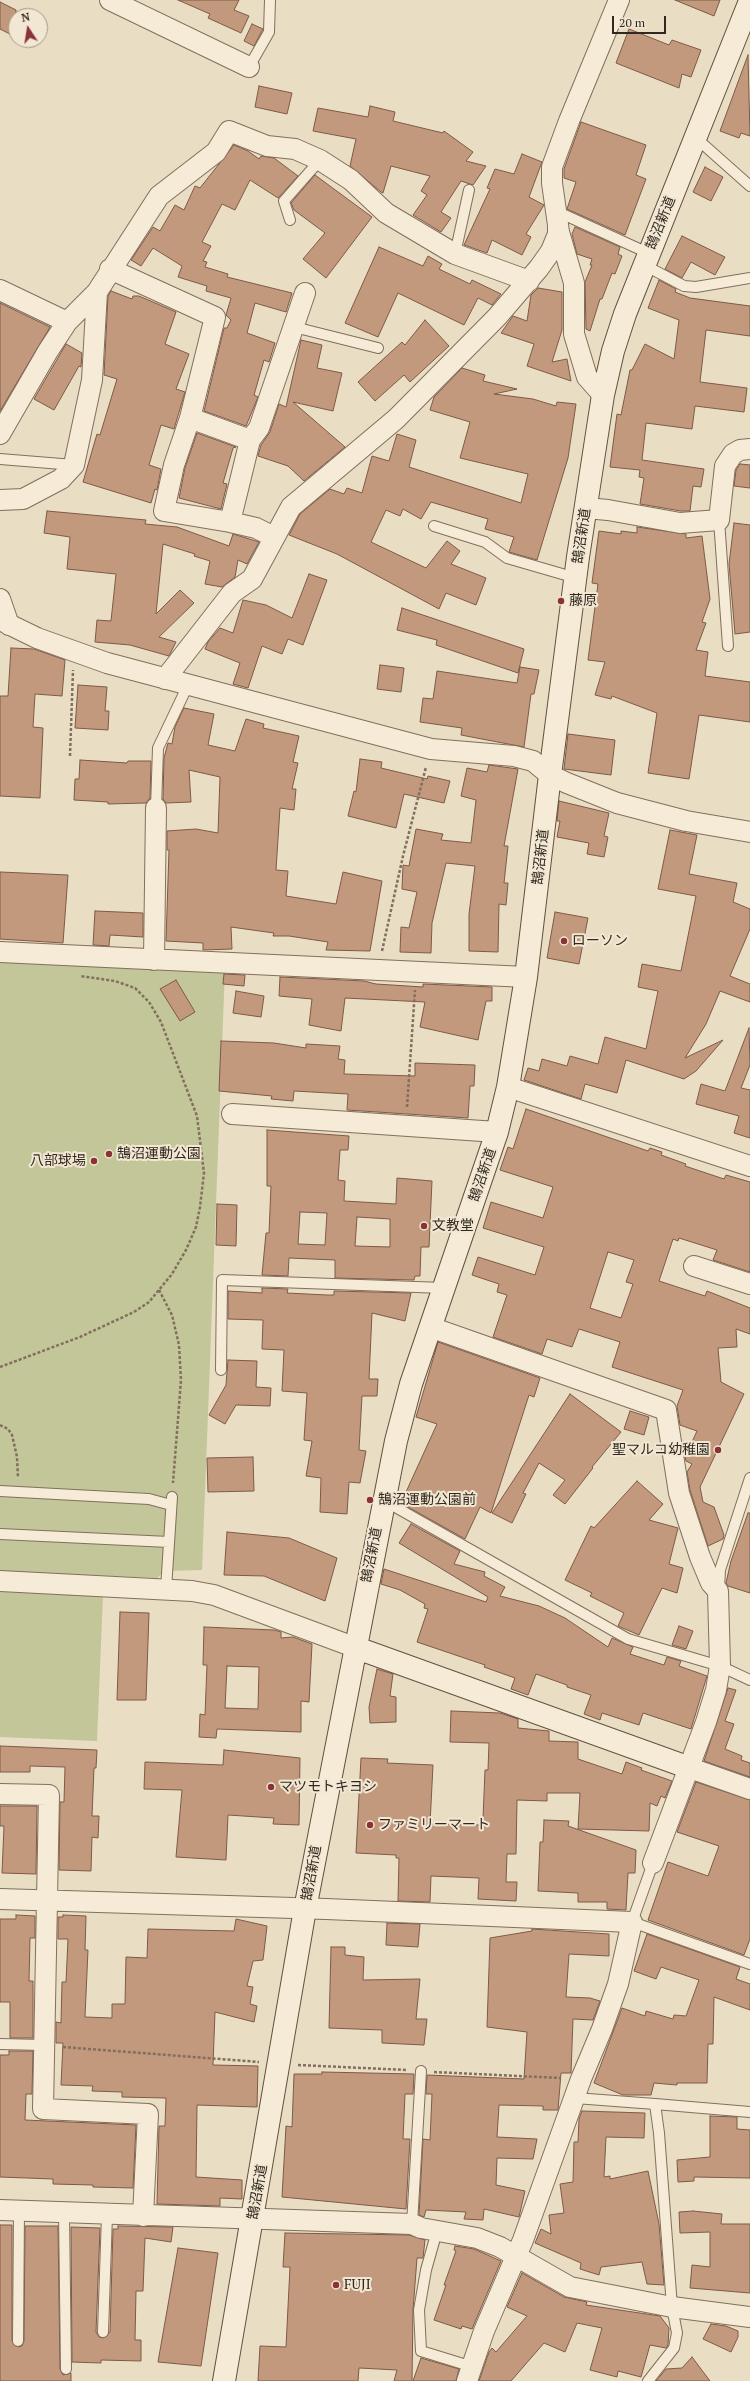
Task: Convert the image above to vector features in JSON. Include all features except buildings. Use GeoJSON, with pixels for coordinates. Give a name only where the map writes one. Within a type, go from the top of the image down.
{"type":"FeatureCollection","features":[{"type":"Feature","properties":{"kind":"street"},"geometry":{"type":"LineString","coordinates":[[110,0],[249,67]]}},
{"type":"Feature","properties":{"kind":"street"},"geometry":{"type":"LineString","coordinates":[[165,679],[232,593],[252,579],[291,507],[396,419],[529,281],[551,251],[558,234],[552,183],[552,166],[619,0]]}},
{"type":"Feature","properties":{"kind":"street","name":"鵠沼新道"},"geometry":{"type":"LineString","coordinates":[[224,2381],[280,2064],[305,1909],[383,1500],[411,1384],[497,1132],[508,1087],[526,977],[550,775],[576,578],[603,395],[613,351],[646,259],[750,1]]}},
{"type":"Feature","properties":{"kind":"street"},"geometry":{"type":"LineString","coordinates":[[0,434],[28,383],[67,322],[97,292],[110,269],[159,196],[216,152],[229,131],[267,146],[295,149],[320,160],[351,180],[386,213],[455,254],[529,281]]}},
{"type":"Feature","properties":{"kind":"street"},"geometry":{"type":"LineString","coordinates":[[557,217],[574,283],[574,334],[577,348],[587,377],[603,395]]}},
{"type":"Feature","properties":{"kind":"street"},"geometry":{"type":"LineString","coordinates":[[110,269],[215,317],[190,418],[174,465],[164,511],[256,528],[274,537]]}},
{"type":"Feature","properties":{"kind":"street"},"geometry":{"type":"LineString","coordinates":[[0,290],[67,322]]}},
{"type":"Feature","properties":{"kind":"street"},"geometry":{"type":"LineString","coordinates":[[0,500],[23,499],[61,479],[74,465],[92,380],[97,292]]}},
{"type":"Feature","properties":{"kind":"street"},"geometry":{"type":"LineString","coordinates":[[230,522],[250,440],[259,428],[305,293]]}},
{"type":"Feature","properties":{"kind":"street"},"geometry":{"type":"LineString","coordinates":[[190,418],[250,440]]}},
{"type":"Feature","properties":{"kind":"street"},"geometry":{"type":"LineString","coordinates":[[586,508],[608,510],[680,523],[719,520],[725,466],[733,454],[740,450],[750,449]]}},
{"type":"Feature","properties":{"kind":"street"},"geometry":{"type":"LineString","coordinates":[[0,599],[5,622],[107,663],[431,750],[514,756],[533,761],[550,775],[617,803],[686,821],[750,832]]}},
{"type":"Feature","properties":{"kind":"street"},"geometry":{"type":"LineString","coordinates":[[154,960],[156,808]]}},
{"type":"Feature","properties":{"kind":"street"},"geometry":{"type":"LineString","coordinates":[[0,952],[416,973],[526,977]]}},
{"type":"Feature","properties":{"kind":"street"},"geometry":{"type":"LineString","coordinates":[[508,1087],[750,1166]]}},
{"type":"Feature","properties":{"kind":"street"},"geometry":{"type":"LineString","coordinates":[[232,1114],[497,1132]]}},
{"type":"Feature","properties":{"kind":"street"},"geometry":{"type":"LineString","coordinates":[[694,1266],[750,1284]]}},
{"type":"Feature","properties":{"kind":"street"},"geometry":{"type":"LineString","coordinates":[[430,1327],[666,1410],[679,1493],[700,1557],[711,1583],[718,1591],[720,1666],[716,1690],[690,1768],[653,1863]]}},
{"type":"Feature","properties":{"kind":"street"},"geometry":{"type":"LineString","coordinates":[[0,1581],[166,1589],[214,1595],[354,1647],[750,1789]]}},
{"type":"Feature","properties":{"kind":"street"},"geometry":{"type":"LineString","coordinates":[[0,1794],[49,1795],[43,2045],[43,2109],[148,2114],[143,2216]]}},
{"type":"Feature","properties":{"kind":"street"},"geometry":{"type":"LineString","coordinates":[[0,1899],[632,1922],[618,1984],[602,2029],[516,2257],[484,2331],[470,2374]]}},
{"type":"Feature","properties":{"kind":"street"},"geometry":{"type":"LineString","coordinates":[[10,2211],[412,2224],[437,2231],[477,2238],[500,2247],[570,2287],[672,2307],[750,2317]]}},
{"type":"Feature","properties":{"kind":"lane"},"geometry":{"type":"LineString","coordinates":[[249,67],[269,32],[270,0]]}},
{"type":"Feature","properties":{"kind":"lane"},"geometry":{"type":"LineString","coordinates":[[696,138],[750,186]]}},
{"type":"Feature","properties":{"kind":"lane"},"geometry":{"type":"LineString","coordinates":[[290,220],[284,201],[320,160]]}},
{"type":"Feature","properties":{"kind":"lane"},"geometry":{"type":"LineString","coordinates":[[455,254],[469,190]]}},
{"type":"Feature","properties":{"kind":"lane"},"geometry":{"type":"LineString","coordinates":[[557,217],[646,259],[684,286],[724,284],[750,278]]}},
{"type":"Feature","properties":{"kind":"lane"},"geometry":{"type":"LineString","coordinates":[[294,327],[378,348]]}},
{"type":"Feature","properties":{"kind":"lane"},"geometry":{"type":"LineString","coordinates":[[0,458],[74,465]]}},
{"type":"Feature","properties":{"kind":"lane"},"geometry":{"type":"LineString","coordinates":[[719,520],[728,646]]}},
{"type":"Feature","properties":{"kind":"lane"},"geometry":{"type":"LineString","coordinates":[[434,526],[485,542],[507,558],[576,578]]}},
{"type":"Feature","properties":{"kind":"lane"},"geometry":{"type":"LineString","coordinates":[[156,808],[158,748],[188,685]]}},
{"type":"Feature","properties":{"kind":"lane"},"geometry":{"type":"LineString","coordinates":[[221,1370],[222,1280],[444,1288]]}},
{"type":"Feature","properties":{"kind":"lane"},"geometry":{"type":"LineString","coordinates":[[718,1591],[720,1570],[750,1478]]}},
{"type":"Feature","properties":{"kind":"lane"},"geometry":{"type":"LineString","coordinates":[[0,1491],[171,1501],[166,1589]]}},
{"type":"Feature","properties":{"kind":"lane"},"geometry":{"type":"LineString","coordinates":[[383,1500],[628,1638],[720,1666],[750,1680]]}},
{"type":"Feature","properties":{"kind":"lane"},"geometry":{"type":"LineString","coordinates":[[0,1534],[169,1542]]}},
{"type":"Feature","properties":{"kind":"lane"},"geometry":{"type":"LineString","coordinates":[[653,1863],[632,1922],[750,1964]]}},
{"type":"Feature","properties":{"kind":"lane"},"geometry":{"type":"LineString","coordinates":[[0,2044],[43,2045]]}},
{"type":"Feature","properties":{"kind":"lane"},"geometry":{"type":"LineString","coordinates":[[412,2224],[421,2071]]}},
{"type":"Feature","properties":{"kind":"lane"},"geometry":{"type":"LineString","coordinates":[[575,2098],[750,2112]]}},
{"type":"Feature","properties":{"kind":"lane"},"geometry":{"type":"LineString","coordinates":[[648,2381],[674,2348],[677,2333],[672,2307],[659,2133],[655,2104]]}},
{"type":"Feature","properties":{"kind":"lane"},"geometry":{"type":"LineString","coordinates":[[10,2211],[18,2341]]}},
{"type":"Feature","properties":{"kind":"lane"},"geometry":{"type":"LineString","coordinates":[[64,2213],[66,2369]]}},
{"type":"Feature","properties":{"kind":"lane"},"geometry":{"type":"LineString","coordinates":[[103,2332],[107,2214]]}},
{"type":"Feature","properties":{"kind":"lane"},"geometry":{"type":"LineString","coordinates":[[437,2231],[426,2270],[419,2310],[421,2351],[470,2374]]}},
{"type":"Feature","properties":{"kind":"path"},"geometry":{"type":"LineString","coordinates":[[70,756],[74,651]]}},
{"type":"Feature","properties":{"kind":"path"},"geometry":{"type":"LineString","coordinates":[[377,971],[403,856],[431,750]]}},
{"type":"Feature","properties":{"kind":"path"},"geometry":{"type":"LineString","coordinates":[[406,1127],[416,973]]}},
{"type":"Feature","properties":{"kind":"path"},"geometry":{"type":"LineString","coordinates":[[0,1366],[80,1337],[134,1312],[149,1302],[172,1274],[186,1250],[196,1227],[200,1207],[204,1173],[203,1147],[197,1116],[177,1060],[161,1022],[149,1002],[135,988],[115,981],[78,976]]}},
{"type":"Feature","properties":{"kind":"path"},"geometry":{"type":"LineString","coordinates":[[159,1290],[172,1315],[179,1345],[181,1380],[171,1501]]}},
{"type":"Feature","properties":{"kind":"path"},"geometry":{"type":"LineString","coordinates":[[0,1425],[8,1429],[12,1435],[17,1457],[17,1492]]}},
{"type":"Feature","properties":{"kind":"path"},"geometry":{"type":"LineString","coordinates":[[43,2045],[280,2064]]}},
{"type":"Feature","properties":{"kind":"green space","name":"鵠沼運動公園"},"geometry":{"type":"Polygon","coordinates":[[[0,956],[225,968],[202,1570],[165,1571],[157,1578],[0,1571],[0,956]]]}},
{"type":"Feature","properties":{"kind":"green space"},"geometry":{"type":"Polygon","coordinates":[[[0,1591],[103,1595],[97,1741],[0,1737],[0,1591]]]}},
{"type":"Feature","properties":{"kind":"place","name":"藤原"},"geometry":{"type":"Point","coordinates":[561,601]}},
{"type":"Feature","properties":{"kind":"place","name":"ローソン"},"geometry":{"type":"Point","coordinates":[564,941]}},
{"type":"Feature","properties":{"kind":"place","name":"鵠沼運動公園"},"geometry":{"type":"Point","coordinates":[109,1154]}},
{"type":"Feature","properties":{"kind":"place","name":"八部球場"},"geometry":{"type":"Point","coordinates":[94,1161]}},
{"type":"Feature","properties":{"kind":"place","name":"文教堂"},"geometry":{"type":"Point","coordinates":[424,1226]}},
{"type":"Feature","properties":{"kind":"place","name":"聖マルコ幼稚園"},"geometry":{"type":"Point","coordinates":[718,1450]}},
{"type":"Feature","properties":{"kind":"place","name":"鵠沼運動公園前"},"geometry":{"type":"Point","coordinates":[370,1500]}},
{"type":"Feature","properties":{"kind":"place","name":"マツモトキヨシ"},"geometry":{"type":"Point","coordinates":[271,1787]}},
{"type":"Feature","properties":{"kind":"place","name":"ファミリーマート"},"geometry":{"type":"Point","coordinates":[370,1825]}},
{"type":"Feature","properties":{"kind":"place","name":"FUJI"},"geometry":{"type":"Point","coordinates":[336,2285]}}]}
